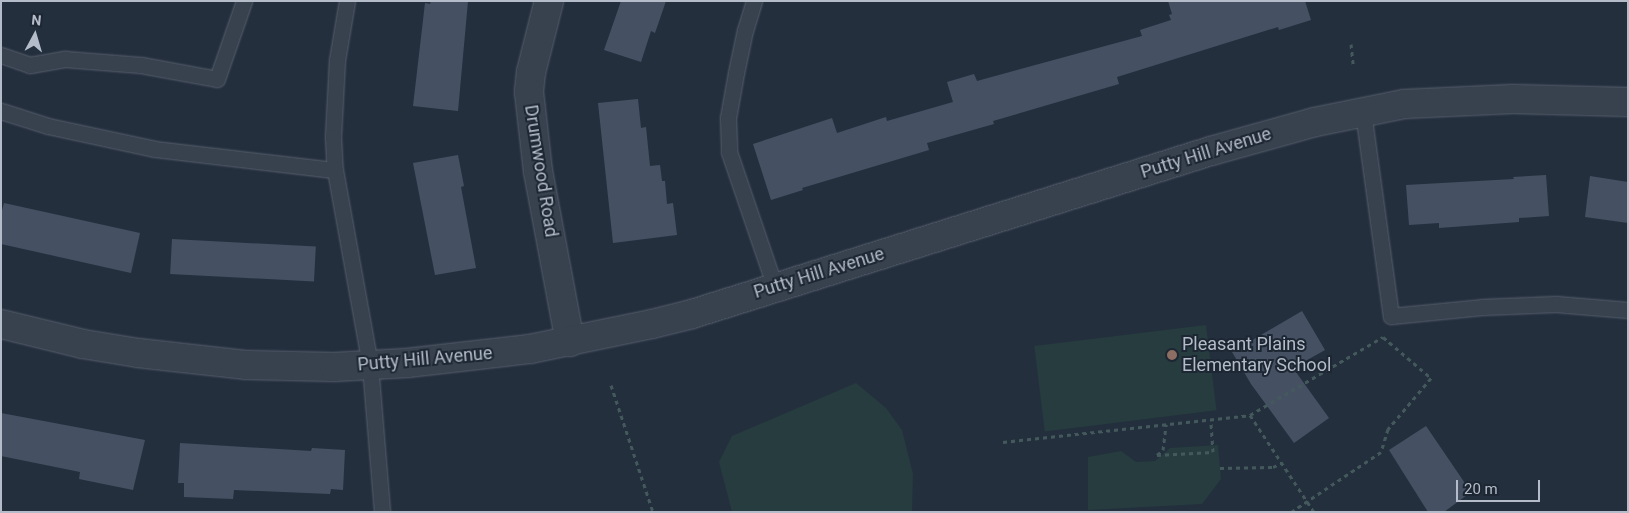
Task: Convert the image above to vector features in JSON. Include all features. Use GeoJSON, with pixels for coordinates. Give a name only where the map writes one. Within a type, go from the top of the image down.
{"type":"FeatureCollection","features":[{"type":"Feature","properties":{"kind":"street","name":"Drumwood Road"},"geometry":{"type":"LineString","coordinates":[[549,1],[531,72],[530,100],[538,171],[570,342]]}},
{"type":"Feature","properties":{"kind":"street","name":"Putty Hill Avenue"},"geometry":{"type":"LineString","coordinates":[[1,324],[83,344],[193,361],[295,367],[370,365],[485,355],[570,342],[652,324],[1266,134],[1363,112],[1404,104],[1513,99],[1628,102]]}},
{"type":"Feature","properties":{"kind":"lane"},"geometry":{"type":"LineString","coordinates":[[1,55],[30,65],[65,59],[141,65],[217,79],[244,1]]}},
{"type":"Feature","properties":{"kind":"lane"},"geometry":{"type":"LineString","coordinates":[[347,1],[337,60],[333,137],[335,170],[370,365],[382,512]]}},
{"type":"Feature","properties":{"kind":"lane"},"geometry":{"type":"LineString","coordinates":[[754,1],[745,30],[728,118],[729,152],[775,287]]}},
{"type":"Feature","properties":{"kind":"lane"},"geometry":{"type":"LineString","coordinates":[[1,111],[48,126],[155,149],[335,170]]}},
{"type":"Feature","properties":{"kind":"lane"},"geometry":{"type":"LineString","coordinates":[[1363,112],[1391,316],[1482,307],[1556,304],[1628,310]]}},
{"type":"Feature","properties":{"kind":"path"},"geometry":{"type":"LineString","coordinates":[[1351,44],[1352,64]]}},
{"type":"Feature","properties":{"kind":"path"},"geometry":{"type":"LineString","coordinates":[[1003,442],[1250,415],[1383,338],[1430,378],[1388,429],[1381,452],[1291,512]]}},
{"type":"Feature","properties":{"kind":"path"},"geometry":{"type":"LineString","coordinates":[[611,385],[654,512]]}},
{"type":"Feature","properties":{"kind":"path"},"geometry":{"type":"LineString","coordinates":[[1250,415],[1314,512]]}},
{"type":"Feature","properties":{"kind":"path"},"geometry":{"type":"LineString","coordinates":[[1166,424],[1163,450],[1157,455],[1213,452],[1210,420]]}},
{"type":"Feature","properties":{"kind":"path"},"geometry":{"type":"LineString","coordinates":[[1220,468],[1273,467],[1282,463]]}},
{"type":"Feature","properties":{"kind":"green space"},"geometry":{"type":"Polygon","coordinates":[[[1206,325],[1216,410],[1045,431],[1034,346],[1206,325]]]}},
{"type":"Feature","properties":{"kind":"green space"},"geometry":{"type":"Polygon","coordinates":[[[856,383],[886,408],[902,430],[913,474],[912,512],[732,512],[719,462],[732,436],[856,383]]]}},
{"type":"Feature","properties":{"kind":"green space"},"geometry":{"type":"Polygon","coordinates":[[[1218,445],[1221,479],[1202,504],[1088,510],[1088,457],[1121,451],[1136,462],[1155,461],[1170,448],[1218,445]]]}},
{"type":"Feature","properties":{"kind":"building"},"geometry":{"type":"Polygon","coordinates":[[[431,1],[468,1],[458,111],[413,106],[425,3],[430,4],[431,1]]]}},
{"type":"Feature","properties":{"kind":"building"},"geometry":{"type":"Polygon","coordinates":[[[621,1],[666,1],[655,33],[651,31],[641,62],[604,50],[621,1]]]}},
{"type":"Feature","properties":{"kind":"building"},"geometry":{"type":"Polygon","coordinates":[[[1168,1],[1305,1],[1311,20],[1279,30],[1278,27],[1117,77],[1119,84],[993,121],[994,124],[927,143],[929,150],[802,188],[803,190],[771,200],[753,144],[832,118],[837,133],[886,117],[887,121],[953,102],[947,82],[974,74],[977,81],[1142,36],[1140,30],[1171,20],[1169,15],[1172,14],[1168,1]]]}},
{"type":"Feature","properties":{"kind":"building"},"geometry":{"type":"Polygon","coordinates":[[[638,99],[641,128],[646,127],[650,166],[660,165],[662,181],[665,181],[667,204],[673,203],[677,235],[613,243],[598,103],[638,99]]]}},
{"type":"Feature","properties":{"kind":"building"},"geometry":{"type":"Polygon","coordinates":[[[458,155],[464,186],[461,187],[476,268],[435,275],[413,163],[458,155]]]}},
{"type":"Feature","properties":{"kind":"building"},"geometry":{"type":"Polygon","coordinates":[[[1546,175],[1549,216],[1519,218],[1519,222],[1439,228],[1439,223],[1409,225],[1406,185],[1514,179],[1513,177],[1546,175]]]}},
{"type":"Feature","properties":{"kind":"building"},"geometry":{"type":"Polygon","coordinates":[[[1590,176],[1628,182],[1628,223],[1585,217],[1590,176]]]}},
{"type":"Feature","properties":{"kind":"building"},"geometry":{"type":"Polygon","coordinates":[[[4,203],[140,233],[131,273],[1,244],[1,214],[4,203]]]}},
{"type":"Feature","properties":{"kind":"building"},"geometry":{"type":"Polygon","coordinates":[[[172,239],[316,247],[314,281],[170,274],[172,239]]]}},
{"type":"Feature","properties":{"kind":"building"},"geometry":{"type":"Polygon","coordinates":[[[1302,311],[1325,350],[1293,368],[1329,418],[1294,443],[1251,384],[1232,352],[1302,311]]]}},
{"type":"Feature","properties":{"kind":"building"},"geometry":{"type":"Polygon","coordinates":[[[1,413],[145,440],[133,490],[79,479],[80,472],[1,456],[1,413]]]}},
{"type":"Feature","properties":{"kind":"building"},"geometry":{"type":"Polygon","coordinates":[[[1426,426],[1471,492],[1444,512],[1428,512],[1389,450],[1426,426]]]}},
{"type":"Feature","properties":{"kind":"building"},"geometry":{"type":"Polygon","coordinates":[[[180,443],[311,451],[312,448],[345,450],[343,490],[331,489],[330,494],[234,490],[233,499],[184,497],[184,483],[178,483],[180,443]]]}},
{"type":"Feature","properties":{"kind":"place","name":"Pleasant Plains Elementary School"},"geometry":{"type":"Point","coordinates":[1172,355]}}]}
